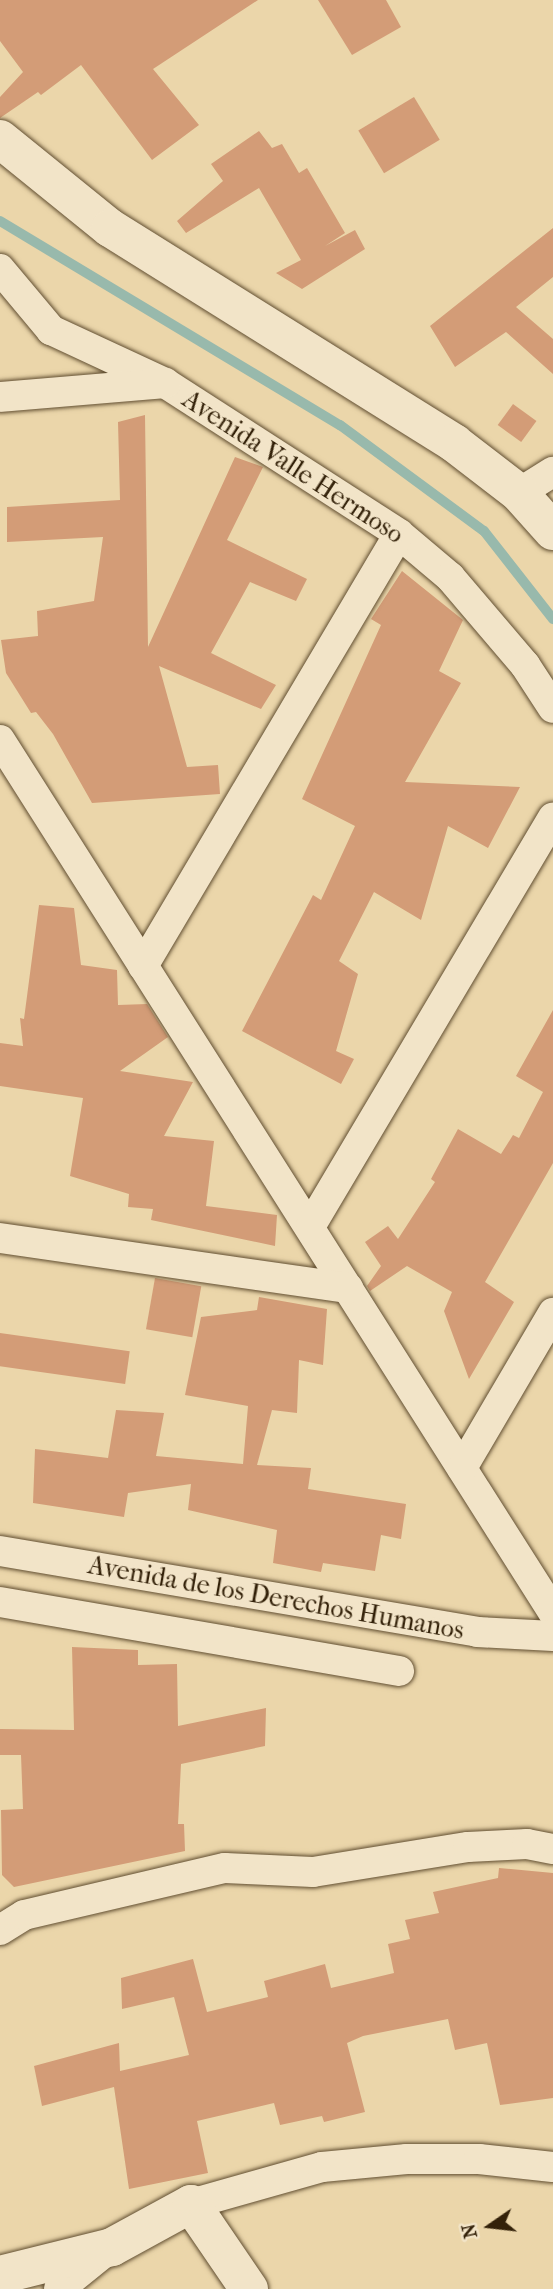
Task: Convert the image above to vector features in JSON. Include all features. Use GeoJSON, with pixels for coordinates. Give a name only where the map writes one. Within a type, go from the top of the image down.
{"type":"FeatureCollection","features":[{"type":"Feature","properties":{"kind":"street"},"geometry":{"type":"LineString","coordinates":[[0,139],[110,228],[454,443],[519,493],[553,531]]}},
{"type":"Feature","properties":{"kind":"street","name":"Avenida Valle Hermoso"},"geometry":{"type":"LineString","coordinates":[[0,269],[51,330],[165,383],[399,534],[450,577],[525,665],[553,708]]}},
{"type":"Feature","properties":{"kind":"street"},"geometry":{"type":"LineString","coordinates":[[0,397],[165,383]]}},
{"type":"Feature","properties":{"kind":"street"},"geometry":{"type":"LineString","coordinates":[[519,493],[553,472]]}},
{"type":"Feature","properties":{"kind":"street"},"geometry":{"type":"LineString","coordinates":[[143,966],[399,534]]}},
{"type":"Feature","properties":{"kind":"street"},"geometry":{"type":"LineString","coordinates":[[0,740],[311,1225],[553,1612]]}},
{"type":"Feature","properties":{"kind":"street"},"geometry":{"type":"LineString","coordinates":[[311,1225],[553,817]]}},
{"type":"Feature","properties":{"kind":"street"},"geometry":{"type":"LineString","coordinates":[[0,1238],[348,1288]]}},
{"type":"Feature","properties":{"kind":"street"},"geometry":{"type":"LineString","coordinates":[[462,1468],[553,1313]]}},
{"type":"Feature","properties":{"kind":"street","name":"Avenida de los Derechos Humanos"},"geometry":{"type":"LineString","coordinates":[[0,1551],[477,1632],[553,1636]]}},
{"type":"Feature","properties":{"kind":"street","name":"Avenida de los Derechos Humanos"},"geometry":{"type":"LineString","coordinates":[[0,1602],[399,1671]]}},
{"type":"Feature","properties":{"kind":"street"},"geometry":{"type":"LineString","coordinates":[[0,1930],[24,1915],[225,1868],[313,1872],[468,1847],[527,1844],[553,1849]]}},
{"type":"Feature","properties":{"kind":"street"},"geometry":{"type":"LineString","coordinates":[[59,2289],[112,2247],[191,2204],[322,2167],[370,2162],[479,2159],[553,2166]]}},
{"type":"Feature","properties":{"kind":"street"},"geometry":{"type":"LineString","coordinates":[[191,2204],[249,2289]]}},
{"type":"Feature","properties":{"kind":"street"},"geometry":{"type":"LineString","coordinates":[[0,2275],[112,2247]]}},
{"type":"Feature","properties":{"kind":"building"},"geometry":{"type":"Polygon","coordinates":[[[0,0],[258,0],[153,69],[199,125],[152,160],[81,65],[41,95],[38,92],[0,118],[0,97],[23,72],[0,41],[0,0]]]}},
{"type":"Feature","properties":{"kind":"building"},"geometry":{"type":"Polygon","coordinates":[[[318,0],[386,0],[401,27],[352,55],[318,0]]]}},
{"type":"Feature","properties":{"kind":"building"},"geometry":{"type":"Polygon","coordinates":[[[414,97],[440,140],[384,173],[358,130],[414,97]]]}},
{"type":"Feature","properties":{"kind":"building"},"geometry":{"type":"Polygon","coordinates":[[[259,131],[272,148],[282,144],[299,173],[307,168],[345,233],[325,246],[355,230],[365,249],[302,289],[276,273],[301,260],[259,188],[186,233],[177,221],[223,181],[211,164],[259,131]]]}},
{"type":"Feature","properties":{"kind":"building"},"geometry":{"type":"Polygon","coordinates":[[[553,228],[553,277],[516,307],[553,339],[553,374],[506,332],[455,367],[430,326],[553,228]]]}},
{"type":"Feature","properties":{"kind":"building"},"geometry":{"type":"Polygon","coordinates":[[[513,404],[536,421],[521,442],[498,425],[513,404]]]}},
{"type":"Feature","properties":{"kind":"building"},"geometry":{"type":"Polygon","coordinates":[[[145,415],[148,647],[235,457],[263,467],[227,540],[307,579],[296,601],[250,582],[211,653],[276,685],[261,709],[159,666],[187,767],[218,765],[220,794],[92,803],[53,734],[36,712],[31,713],[6,673],[1,640],[38,636],[37,611],[94,601],[103,537],[7,542],[7,507],[120,500],[118,422],[145,415]]]}},
{"type":"Feature","properties":{"kind":"building"},"geometry":{"type":"Polygon","coordinates":[[[402,571],[463,620],[439,671],[461,683],[405,782],[520,787],[488,848],[448,826],[421,920],[374,892],[339,961],[358,974],[336,1051],[354,1059],[341,1084],[242,1031],[313,895],[321,900],[355,826],[302,799],[381,625],[371,619],[402,571]]]}},
{"type":"Feature","properties":{"kind":"building"},"geometry":{"type":"Polygon","coordinates":[[[39,905],[74,908],[81,965],[117,970],[118,1005],[147,1004],[168,1037],[120,1071],[193,1082],[164,1136],[214,1141],[206,1206],[277,1215],[275,1246],[151,1220],[153,1209],[128,1207],[129,1194],[70,1176],[83,1098],[0,1086],[0,1043],[23,1046],[20,1018],[24,1019],[39,905]]]}},
{"type":"Feature","properties":{"kind":"building"},"geometry":{"type":"Polygon","coordinates":[[[553,1010],[553,1163],[485,1282],[514,1302],[469,1379],[444,1311],[452,1292],[407,1266],[370,1291],[367,1286],[381,1266],[365,1242],[388,1226],[398,1239],[435,1182],[431,1179],[458,1129],[501,1154],[513,1135],[519,1138],[543,1092],[516,1076],[553,1010]]]}},
{"type":"Feature","properties":{"kind":"building"},"geometry":{"type":"Polygon","coordinates":[[[155,1278],[201,1286],[192,1337],[146,1329],[155,1278]]]}},
{"type":"Feature","properties":{"kind":"building"},"geometry":{"type":"Polygon","coordinates":[[[259,1297],[327,1309],[323,1365],[299,1360],[297,1413],[272,1410],[257,1465],[311,1468],[308,1489],[406,1504],[401,1539],[381,1535],[375,1571],[323,1563],[321,1572],[273,1563],[277,1530],[188,1510],[191,1484],[128,1493],[124,1517],[33,1503],[35,1449],[108,1458],[116,1410],[164,1413],[156,1456],[243,1464],[248,1406],[185,1395],[201,1317],[257,1310],[259,1297]]]}},
{"type":"Feature","properties":{"kind":"building"},"geometry":{"type":"Polygon","coordinates":[[[0,1333],[130,1351],[125,1384],[0,1366],[0,1333]]]}},
{"type":"Feature","properties":{"kind":"building"},"geometry":{"type":"Polygon","coordinates":[[[72,1647],[138,1650],[138,1665],[177,1664],[178,1726],[266,1708],[265,1746],[181,1764],[178,1824],[184,1824],[185,1851],[14,1887],[2,1875],[1,1810],[23,1809],[21,1755],[0,1755],[0,1729],[74,1730],[72,1647]]]}},
{"type":"Feature","properties":{"kind":"building"},"geometry":{"type":"Polygon","coordinates":[[[499,1868],[553,1873],[553,2098],[500,2105],[487,2043],[455,2050],[448,2019],[363,2036],[347,2043],[365,2112],[324,2122],[322,2116],[280,2125],[274,2103],[197,2121],[208,2173],[129,2189],[114,2087],[42,2106],[34,2066],[119,2043],[120,2071],[189,2055],[174,1997],[122,2009],[121,1978],[193,1959],[207,2012],[268,1997],[264,1981],[325,1964],[331,1988],[394,1973],[388,1944],[410,1939],[405,1920],[439,1913],[433,1892],[498,1878],[499,1868]]]}},
{"type":"Feature","properties":{"kind":"waterway"},"geometry":{"type":"LineString","coordinates":[[0,221],[340,425],[484,531],[553,619]]}}]}
